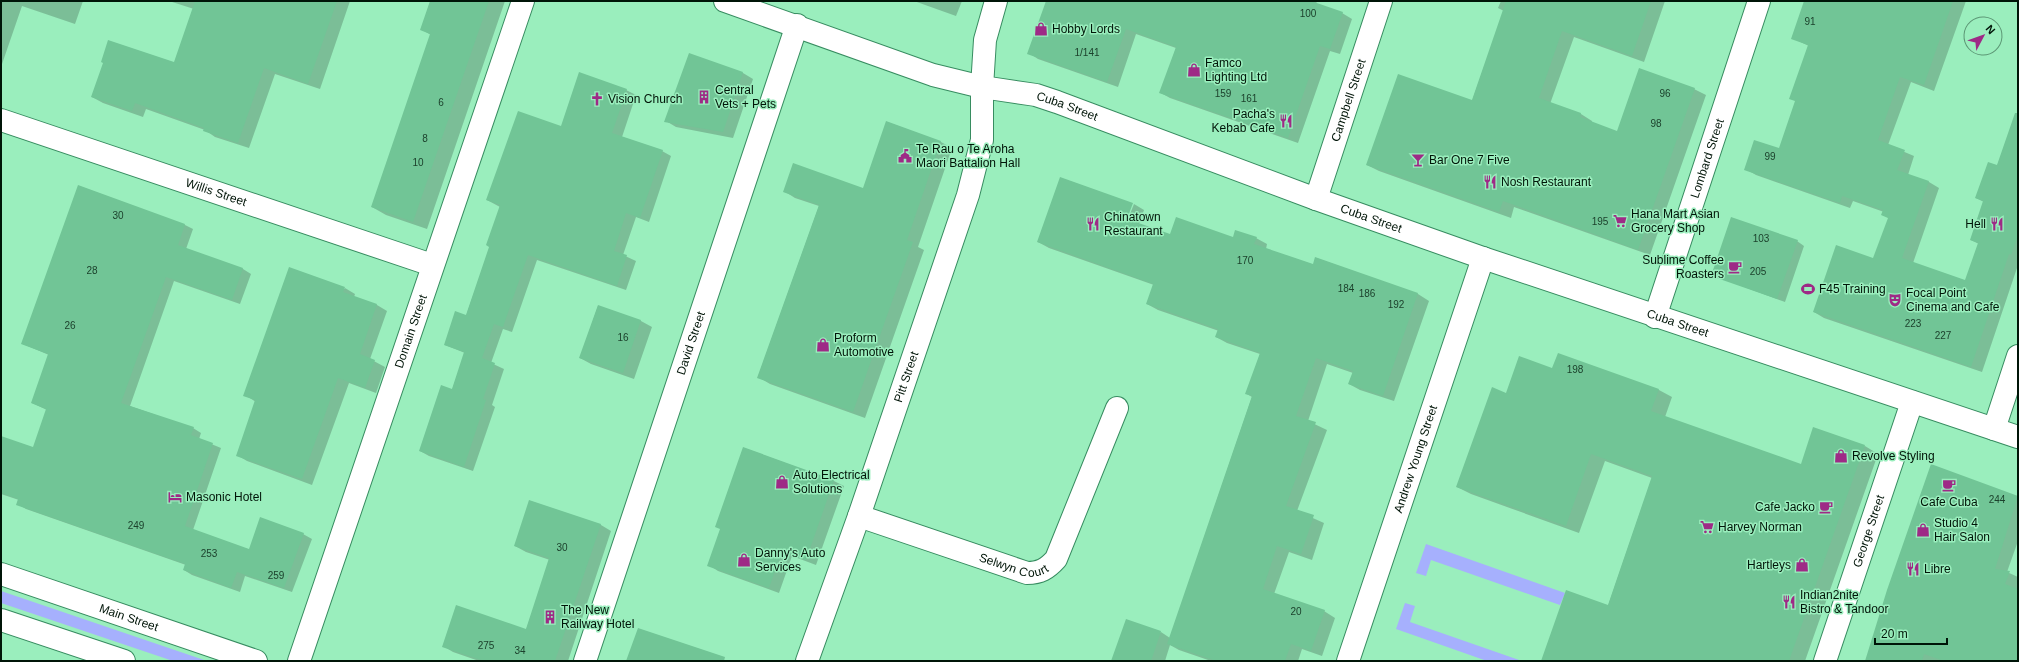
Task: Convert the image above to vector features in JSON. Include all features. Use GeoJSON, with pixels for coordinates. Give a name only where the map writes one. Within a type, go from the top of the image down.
{"type":"FeatureCollection","features":[{"type":"Feature","properties":{"kind":"street","name":"Domain Street"},"geometry":{"type":"LineString","coordinates":[[299,661],[432,265],[523,1]]}},
{"type":"Feature","properties":{"kind":"street","name":"Cuba Street"},"geometry":{"type":"LineString","coordinates":[[725,1],[797,25],[933,75],[982,87],[1036,95],[1057,102],[1316,199],[1483,258],[1655,317],[2018,437]]}},
{"type":"Feature","properties":{"kind":"street","name":"Pitt Street"},"geometry":{"type":"LineString","coordinates":[[807,661],[859,516],[968,195],[982,140],[982,87],[986,40],[996,1]]}},
{"type":"Feature","properties":{"kind":"street","name":"Campbell Street"},"geometry":{"type":"LineString","coordinates":[[1316,199],[1381,1]]}},
{"type":"Feature","properties":{"kind":"street","name":"Lombard Street"},"geometry":{"type":"LineString","coordinates":[[1655,317],[1759,1]]}},
{"type":"Feature","properties":{"kind":"street","name":"David Street"},"geometry":{"type":"LineString","coordinates":[[585,661],[797,25]]}},
{"type":"Feature","properties":{"kind":"street","name":"Willis Street"},"geometry":{"type":"LineString","coordinates":[[1,120],[432,265]]}},
{"type":"Feature","properties":{"kind":"street","name":"Andrew Young Street"},"geometry":{"type":"LineString","coordinates":[[1348,661],[1483,258]]}},
{"type":"Feature","properties":{"kind":"street"},"geometry":{"type":"LineString","coordinates":[[1994,429],[2018,356]]}},
{"type":"Feature","properties":{"kind":"street","name":"George Street"},"geometry":{"type":"LineString","coordinates":[[1825,661],[1912,402]]}},
{"type":"Feature","properties":{"kind":"street","name":"Selwyn Court"},"geometry":{"type":"LineString","coordinates":[[859,516],[1027,573],[1038,573],[1048,568],[1056,559],[1117,408]]}},
{"type":"Feature","properties":{"kind":"street","name":"Main Street"},"geometry":{"type":"LineString","coordinates":[[1,574],[256,661]]}},
{"type":"Feature","properties":{"kind":"street"},"geometry":{"type":"LineString","coordinates":[[1,620],[124,661]]}},
{"type":"Feature","properties":{"kind":"shaded area"},"geometry":{"type":"Polygon","coordinates":[[[1426,544],[1565,593],[1560,605],[1431,560],[1426,576],[1416,573],[1426,544]]]}},
{"type":"Feature","properties":{"kind":"shaded area"},"geometry":{"type":"Polygon","coordinates":[[[1,591],[207,661],[173,661],[1,603],[1,591]]]}},
{"type":"Feature","properties":{"kind":"shaded area"},"geometry":{"type":"Polygon","coordinates":[[[1405,603],[1415,606],[1410,622],[1522,661],[1487,661],[1396,629],[1405,603]]]}},
{"type":"Feature","properties":{"kind":"building"},"geometry":{"type":"Polygon","coordinates":[[[195,1],[337,1],[308,84],[264,68],[238,143],[203,131],[204,128],[135,103],[132,111],[91,97],[103,63],[101,62],[108,40],[174,62],[195,1]]]}},
{"type":"Feature","properties":{"kind":"building"},"geometry":{"type":"Polygon","coordinates":[[[430,1],[489,1],[413,222],[371,207],[430,34],[420,30],[430,1]]]}},
{"type":"Feature","properties":{"kind":"building"},"geometry":{"type":"Polygon","coordinates":[[[1046,1],[1311,1],[1343,12],[1330,49],[1320,46],[1288,138],[1159,93],[1176,47],[1126,29],[1107,82],[1027,54],[1046,1]]]}},
{"type":"Feature","properties":{"kind":"building"},"geometry":{"type":"Polygon","coordinates":[[[1506,1],[1651,1],[1632,56],[1562,31],[1539,98],[1581,113],[1580,117],[1617,131],[1639,68],[1695,88],[1638,250],[1503,201],[1499,212],[1366,165],[1398,74],[1472,100],[1506,1]]]}},
{"type":"Feature","properties":{"kind":"building"},"geometry":{"type":"Polygon","coordinates":[[[1804,1],[1953,1],[1924,85],[1900,77],[1878,140],[1905,150],[1897,170],[1929,181],[1902,258],[1965,280],[1978,243],[1970,240],[1983,201],[1975,198],[1988,162],[1997,165],[2015,113],[2018,113],[2018,236],[2011,255],[2009,254],[1971,367],[1813,312],[1836,245],[1873,258],[1888,218],[1881,215],[1883,210],[1842,196],[1840,203],[1744,170],[1754,140],[1779,148],[1795,101],[1789,99],[1808,45],[1791,39],[1804,1]]]}},
{"type":"Feature","properties":{"kind":"building","name":"Central Vets + Pets"},"geometry":{"type":"Polygon","coordinates":[[[689,53],[743,72],[723,132],[664,122],[689,53]]]}},
{"type":"Feature","properties":{"kind":"building"},"geometry":{"type":"Polygon","coordinates":[[[579,72],[627,89],[612,133],[663,150],[640,218],[626,213],[614,251],[627,255],[617,286],[528,255],[503,327],[494,324],[482,358],[495,363],[483,399],[486,400],[464,467],[419,451],[441,385],[452,389],[464,352],[444,345],[455,311],[466,315],[489,247],[486,245],[500,205],[486,200],[518,111],[561,126],[579,72]]]}},
{"type":"Feature","properties":{"kind":"building"},"geometry":{"type":"Polygon","coordinates":[[[886,121],[941,141],[907,240],[913,242],[853,412],[757,378],[819,205],[783,192],[793,163],[863,188],[886,121]]]}},
{"type":"Feature","properties":{"kind":"building"},"geometry":{"type":"Polygon","coordinates":[[[1060,177],[1133,203],[1127,219],[1170,234],[1176,217],[1233,237],[1235,230],[1257,237],[1254,244],[1313,264],[1315,257],[1418,293],[1383,396],[1348,384],[1353,371],[1316,358],[1296,416],[1316,422],[1286,506],[1314,515],[1301,554],[1277,546],[1263,589],[1325,610],[1311,651],[1291,644],[1285,661],[1216,661],[1167,644],[1252,396],[1245,394],[1260,353],[1215,337],[1218,329],[1146,304],[1153,284],[1037,242],[1060,177]]]}},
{"type":"Feature","properties":{"kind":"building"},"geometry":{"type":"Polygon","coordinates":[[[78,185],[185,224],[178,245],[243,268],[232,300],[166,277],[121,403],[194,427],[191,435],[213,443],[185,526],[249,549],[260,517],[304,533],[284,588],[237,572],[231,588],[183,570],[185,564],[16,505],[18,499],[1,493],[1,436],[33,447],[46,409],[31,403],[48,354],[21,344],[78,185]]]}},
{"type":"Feature","properties":{"kind":"building"},"geometry":{"type":"Polygon","coordinates":[[[1731,217],[1798,240],[1777,299],[1711,276],[1731,217]]]}},
{"type":"Feature","properties":{"kind":"building"},"geometry":{"type":"Polygon","coordinates":[[[289,267],[345,287],[343,292],[377,304],[360,354],[375,360],[365,388],[338,378],[302,479],[236,456],[255,400],[243,396],[289,267]]]}},
{"type":"Feature","properties":{"kind":"building"},"geometry":{"type":"Polygon","coordinates":[[[598,305],[641,320],[623,373],[579,358],[598,305]]]}},
{"type":"Feature","properties":{"kind":"building"},"geometry":{"type":"Polygon","coordinates":[[[1558,353],[1659,389],[1651,411],[1801,464],[1813,427],[1865,445],[1789,661],[1541,661],[1566,590],[1608,605],[1652,476],[1591,454],[1566,526],[1456,487],[1492,387],[1506,393],[1519,356],[1552,368],[1558,353]]]}},
{"type":"Feature","properties":{"kind":"building"},"geometry":{"type":"Polygon","coordinates":[[[743,447],[834,480],[806,560],[782,551],[769,588],[707,566],[720,529],[715,527],[743,447]]]}},
{"type":"Feature","properties":{"kind":"building"},"geometry":{"type":"Polygon","coordinates":[[[1931,464],[2018,496],[1995,569],[2010,571],[2005,584],[2018,589],[2018,661],[1944,661],[1924,654],[1922,661],[1865,661],[1887,590],[1931,464]]]}},
{"type":"Feature","properties":{"kind":"building","name":"The New Railway Hotel"},"geometry":{"type":"Polygon","coordinates":[[[529,500],[601,524],[555,661],[484,661],[442,647],[456,605],[526,629],[549,558],[514,546],[529,500]]]}},
{"type":"Feature","properties":{"kind":"building"},"geometry":{"type":"Polygon","coordinates":[[[1126,619],[1161,631],[1151,661],[1111,661],[1126,619]]]}},
{"type":"Feature","properties":{"kind":"building"},"geometry":{"type":"Polygon","coordinates":[[[638,628],[725,657],[724,661],[626,661],[638,628]]]}},
{"type":"Feature","properties":{"kind":"place","name":"Hobby Lords"},"geometry":{"type":"Point","coordinates":[1041,29]}},
{"type":"Feature","properties":{"kind":"place","name":"Famco Lighting Ltd"},"geometry":{"type":"Point","coordinates":[1194,70]}},
{"type":"Feature","properties":{"kind":"place","name":"Central Vets + Pets"},"geometry":{"type":"Point","coordinates":[704,97]}},
{"type":"Feature","properties":{"kind":"place","name":"Vision Church"},"geometry":{"type":"Point","coordinates":[597,99]}},
{"type":"Feature","properties":{"kind":"place","name":"Pacha's Kebab Cafe"},"geometry":{"type":"Point","coordinates":[1286,121]}},
{"type":"Feature","properties":{"kind":"place","name":"Te Rau o Te Aroha Maori Battalion Hall"},"geometry":{"type":"Point","coordinates":[905,156]}},
{"type":"Feature","properties":{"kind":"place","name":"Bar One 7 Five"},"geometry":{"type":"Point","coordinates":[1418,160]}},
{"type":"Feature","properties":{"kind":"place","name":"Nosh Restaurant"},"geometry":{"type":"Point","coordinates":[1490,182]}},
{"type":"Feature","properties":{"kind":"place","name":"Hana Mart Asian Grocery Shop"},"geometry":{"type":"Point","coordinates":[1620,221]}},
{"type":"Feature","properties":{"kind":"place","name":"Chinatown Restaurant"},"geometry":{"type":"Point","coordinates":[1093,224]}},
{"type":"Feature","properties":{"kind":"place","name":"Hell"},"geometry":{"type":"Point","coordinates":[1997,224]}},
{"type":"Feature","properties":{"kind":"place","name":"Sublime Coffee Roasters"},"geometry":{"type":"Point","coordinates":[1735,267]}},
{"type":"Feature","properties":{"kind":"place","name":"F45 Training"},"geometry":{"type":"Point","coordinates":[1808,289]}},
{"type":"Feature","properties":{"kind":"place","name":"Focal Point Cinema and Cafe"},"geometry":{"type":"Point","coordinates":[1895,300]}},
{"type":"Feature","properties":{"kind":"place","name":"Proform Automotive"},"geometry":{"type":"Point","coordinates":[823,345]}},
{"type":"Feature","properties":{"kind":"place","name":"Revolve Styling"},"geometry":{"type":"Point","coordinates":[1841,456]}},
{"type":"Feature","properties":{"kind":"place","name":"Auto Electrical Solutions"},"geometry":{"type":"Point","coordinates":[782,482]}},
{"type":"Feature","properties":{"kind":"place","name":"Cafe Cuba"},"geometry":{"type":"Point","coordinates":[1949,485]}},
{"type":"Feature","properties":{"kind":"place","name":"Masonic Hotel"},"geometry":{"type":"Point","coordinates":[175,497]}},
{"type":"Feature","properties":{"kind":"place","name":"Cafe Jacko"},"geometry":{"type":"Point","coordinates":[1826,507]}},
{"type":"Feature","properties":{"kind":"place","name":"Harvey Norman"},"geometry":{"type":"Point","coordinates":[1707,527]}},
{"type":"Feature","properties":{"kind":"place","name":"Studio 4 Hair Salon"},"geometry":{"type":"Point","coordinates":[1923,530]}},
{"type":"Feature","properties":{"kind":"place","name":"Danny's Auto Services"},"geometry":{"type":"Point","coordinates":[744,560]}},
{"type":"Feature","properties":{"kind":"place","name":"Hartleys"},"geometry":{"type":"Point","coordinates":[1802,565]}},
{"type":"Feature","properties":{"kind":"place","name":"Libre"},"geometry":{"type":"Point","coordinates":[1913,569]}},
{"type":"Feature","properties":{"kind":"place","name":"Indian2nite Bistro & Tandoor"},"geometry":{"type":"Point","coordinates":[1789,602]}},
{"type":"Feature","properties":{"kind":"place","name":"The New Railway Hotel"},"geometry":{"type":"Point","coordinates":[550,617]}}]}
